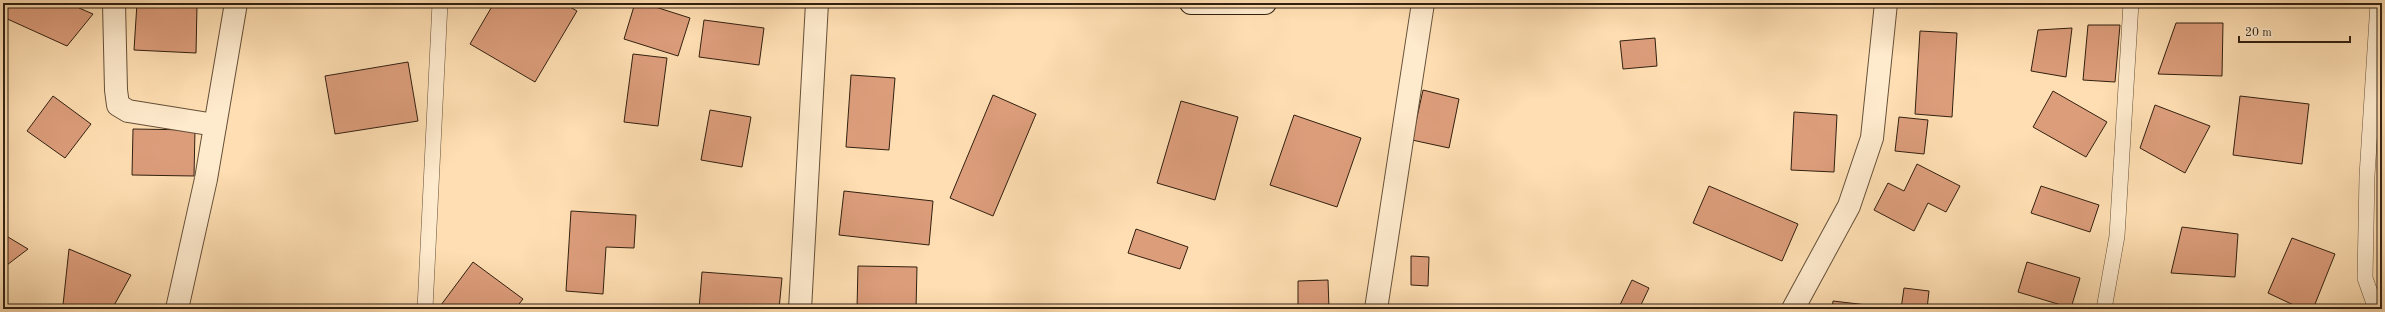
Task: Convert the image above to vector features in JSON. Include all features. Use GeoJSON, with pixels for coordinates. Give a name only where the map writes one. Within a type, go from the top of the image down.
{"type":"FeatureCollection","features":[{"type":"Feature","properties":{"kind":"street"},"geometry":{"type":"LineString","coordinates":[[114,3],[116,90],[118,105],[128,111],[215,125]]}},
{"type":"Feature","properties":{"kind":"street"},"geometry":{"type":"LineString","coordinates":[[177,309],[206,178],[236,3]]}},
{"type":"Feature","properties":{"kind":"street"},"geometry":{"type":"LineString","coordinates":[[800,309],[817,3]]}},
{"type":"Feature","properties":{"kind":"street"},"geometry":{"type":"LineString","coordinates":[[1196,3],[1265,3]]}},
{"type":"Feature","properties":{"kind":"street"},"geometry":{"type":"LineString","coordinates":[[1376,309],[1423,3]]}},
{"type":"Feature","properties":{"kind":"street"},"geometry":{"type":"LineString","coordinates":[[1793,309],[1849,206],[1872,138],[1886,3]]}},
{"type":"Feature","properties":{"kind":"lane"},"geometry":{"type":"LineString","coordinates":[[425,309],[440,3]]}},
{"type":"Feature","properties":{"kind":"lane"},"geometry":{"type":"LineString","coordinates":[[2104,309],[2117,236],[2131,3]]}},
{"type":"Feature","properties":{"kind":"lane"},"geometry":{"type":"LineString","coordinates":[[2376,309],[2365,278],[2367,176],[2378,3]]}},
{"type":"Feature","properties":{"kind":"building"},"geometry":{"type":"Polygon","coordinates":[[[3,3],[83,3],[79,8],[93,14],[67,46],[3,17],[3,3]]]}},
{"type":"Feature","properties":{"kind":"building"},"geometry":{"type":"Polygon","coordinates":[[[137,3],[197,5],[196,53],[134,50],[137,3]]]}},
{"type":"Feature","properties":{"kind":"building"},"geometry":{"type":"Polygon","coordinates":[[[494,3],[563,3],[577,11],[535,82],[470,44],[494,3]]]}},
{"type":"Feature","properties":{"kind":"building"},"geometry":{"type":"Polygon","coordinates":[[[635,3],[643,3],[690,18],[678,56],[624,39],[635,3]]]}},
{"type":"Feature","properties":{"kind":"building"},"geometry":{"type":"Polygon","coordinates":[[[704,20],[764,28],[759,65],[699,57],[704,20]]]}},
{"type":"Feature","properties":{"kind":"building"},"geometry":{"type":"Polygon","coordinates":[[[2176,23],[2223,23],[2222,76],[2158,74],[2176,23]]]}},
{"type":"Feature","properties":{"kind":"building"},"geometry":{"type":"Polygon","coordinates":[[[2088,25],[2120,25],[2115,82],[2083,80],[2088,25]]]}},
{"type":"Feature","properties":{"kind":"building"},"geometry":{"type":"Polygon","coordinates":[[[2072,28],[2066,77],[2031,71],[2038,30],[2072,28]]]}},
{"type":"Feature","properties":{"kind":"building"},"geometry":{"type":"Polygon","coordinates":[[[1920,31],[1957,33],[1952,117],[1915,114],[1920,31]]]}},
{"type":"Feature","properties":{"kind":"building"},"geometry":{"type":"Polygon","coordinates":[[[1655,38],[1657,66],[1623,69],[1620,41],[1655,38]]]}},
{"type":"Feature","properties":{"kind":"building"},"geometry":{"type":"Polygon","coordinates":[[[633,54],[667,58],[658,126],[624,122],[633,54]]]}},
{"type":"Feature","properties":{"kind":"building"},"geometry":{"type":"Polygon","coordinates":[[[408,62],[418,121],[335,134],[325,76],[408,62]]]}},
{"type":"Feature","properties":{"kind":"building"},"geometry":{"type":"Polygon","coordinates":[[[851,75],[895,78],[889,150],[846,147],[851,75]]]}},
{"type":"Feature","properties":{"kind":"building"},"geometry":{"type":"Polygon","coordinates":[[[1423,90],[1459,99],[1449,148],[1412,140],[1423,90]]]}},
{"type":"Feature","properties":{"kind":"building"},"geometry":{"type":"Polygon","coordinates":[[[2053,91],[2107,122],[2086,157],[2033,127],[2053,91]]]}},
{"type":"Feature","properties":{"kind":"building"},"geometry":{"type":"Polygon","coordinates":[[[993,95],[1036,114],[993,216],[950,198],[993,95]]]}},
{"type":"Feature","properties":{"kind":"building"},"geometry":{"type":"Polygon","coordinates":[[[53,96],[91,124],[65,158],[27,131],[53,96]]]}},
{"type":"Feature","properties":{"kind":"building"},"geometry":{"type":"Polygon","coordinates":[[[2240,96],[2309,104],[2302,164],[2233,155],[2240,96]]]}},
{"type":"Feature","properties":{"kind":"building"},"geometry":{"type":"Polygon","coordinates":[[[1181,101],[1238,117],[1215,200],[1157,183],[1181,101]]]}},
{"type":"Feature","properties":{"kind":"building"},"geometry":{"type":"Polygon","coordinates":[[[2155,105],[2210,126],[2185,173],[2140,148],[2155,105]]]}},
{"type":"Feature","properties":{"kind":"building"},"geometry":{"type":"Polygon","coordinates":[[[710,110],[751,117],[742,167],[701,160],[710,110]]]}},
{"type":"Feature","properties":{"kind":"building"},"geometry":{"type":"Polygon","coordinates":[[[1794,112],[1837,115],[1834,172],[1791,170],[1794,112]]]}},
{"type":"Feature","properties":{"kind":"building"},"geometry":{"type":"Polygon","coordinates":[[[1294,115],[1361,138],[1337,207],[1270,185],[1294,115]]]}},
{"type":"Feature","properties":{"kind":"building"},"geometry":{"type":"Polygon","coordinates":[[[1899,117],[1928,120],[1924,154],[1895,151],[1899,117]]]}},
{"type":"Feature","properties":{"kind":"building"},"geometry":{"type":"Polygon","coordinates":[[[133,129],[195,130],[194,176],[132,175],[133,129]]]}},
{"type":"Feature","properties":{"kind":"building"},"geometry":{"type":"Polygon","coordinates":[[[1917,164],[1960,186],[1946,212],[1928,203],[1914,231],[1874,210],[1888,183],[1904,191],[1917,164]]]}},
{"type":"Feature","properties":{"kind":"building"},"geometry":{"type":"Polygon","coordinates":[[[1709,186],[1798,224],[1782,261],[1693,223],[1709,186]]]}},
{"type":"Feature","properties":{"kind":"building"},"geometry":{"type":"Polygon","coordinates":[[[2041,186],[2099,205],[2090,232],[2031,213],[2041,186]]]}},
{"type":"Feature","properties":{"kind":"building"},"geometry":{"type":"Polygon","coordinates":[[[844,191],[933,201],[929,245],[839,235],[844,191]]]}},
{"type":"Feature","properties":{"kind":"building"},"geometry":{"type":"Polygon","coordinates":[[[571,211],[636,215],[634,248],[606,247],[603,294],[566,291],[571,211]]]}},
{"type":"Feature","properties":{"kind":"building"},"geometry":{"type":"Polygon","coordinates":[[[2182,227],[2238,234],[2235,277],[2171,273],[2182,227]]]}},
{"type":"Feature","properties":{"kind":"building"},"geometry":{"type":"Polygon","coordinates":[[[1136,229],[1188,247],[1180,269],[1128,253],[1136,229]]]}},
{"type":"Feature","properties":{"kind":"building"},"geometry":{"type":"Polygon","coordinates":[[[3,234],[28,249],[3,268],[3,234]]]}},
{"type":"Feature","properties":{"kind":"building"},"geometry":{"type":"Polygon","coordinates":[[[2292,238],[2335,254],[2313,309],[2302,309],[2268,293],[2292,238]]]}},
{"type":"Feature","properties":{"kind":"building"},"geometry":{"type":"Polygon","coordinates":[[[69,249],[131,275],[112,309],[79,309],[63,305],[69,249]]]}},
{"type":"Feature","properties":{"kind":"building"},"geometry":{"type":"Polygon","coordinates":[[[1411,256],[1429,257],[1428,286],[1411,285],[1411,256]]]}},
{"type":"Feature","properties":{"kind":"building"},"geometry":{"type":"Polygon","coordinates":[[[473,262],[523,299],[515,309],[438,309],[473,262]]]}},
{"type":"Feature","properties":{"kind":"building"},"geometry":{"type":"Polygon","coordinates":[[[2027,262],[2080,278],[2071,308],[2018,292],[2027,262]]]}},
{"type":"Feature","properties":{"kind":"building"},"geometry":{"type":"Polygon","coordinates":[[[858,266],[917,267],[916,309],[857,309],[858,266]]]}},
{"type":"Feature","properties":{"kind":"building"},"geometry":{"type":"Polygon","coordinates":[[[702,272],[782,278],[779,309],[699,309],[702,272]]]}},
{"type":"Feature","properties":{"kind":"building"},"geometry":{"type":"Polygon","coordinates":[[[1328,280],[1329,309],[1298,309],[1298,281],[1328,280]]]}},
{"type":"Feature","properties":{"kind":"building"},"geometry":{"type":"Polygon","coordinates":[[[1632,280],[1649,288],[1639,309],[1618,309],[1632,280]]]}},
{"type":"Feature","properties":{"kind":"building"},"geometry":{"type":"Polygon","coordinates":[[[1904,288],[1929,291],[1927,309],[1901,309],[1904,288]]]}},
{"type":"Feature","properties":{"kind":"building"},"geometry":{"type":"Polygon","coordinates":[[[1833,301],[1901,309],[1832,309],[1833,301]]]}}]}
